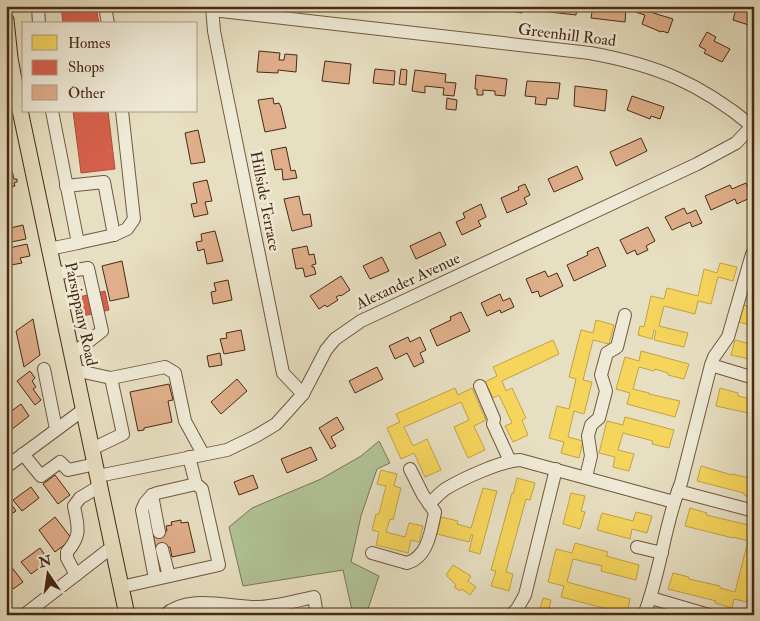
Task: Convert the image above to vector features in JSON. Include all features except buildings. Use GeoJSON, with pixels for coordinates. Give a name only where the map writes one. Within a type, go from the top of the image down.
{"type":"FeatureCollection","features":[{"type":"Feature","properties":{"kind":"main road","name":"Parsippany Road"},"geometry":{"type":"LineString","coordinates":[[6,20],[12,68],[127,615]]}},
{"type":"Feature","properties":{"kind":"street"},"geometry":{"type":"LineString","coordinates":[[38,6],[39,22]]}},
{"type":"Feature","properties":{"kind":"street"},"geometry":{"type":"LineString","coordinates":[[105,6],[108,22]]}},
{"type":"Feature","properties":{"kind":"street","name":"Greenhill Road"},"geometry":{"type":"LineString","coordinates":[[212,8],[590,53],[623,59],[678,78],[706,92],[753,125]]}},
{"type":"Feature","properties":{"kind":"street","name":"Hillside Terrace"},"geometry":{"type":"LineString","coordinates":[[212,8],[222,68],[283,373],[303,394]]}},
{"type":"Feature","properties":{"kind":"street"},"geometry":{"type":"LineString","coordinates":[[52,112],[78,243]]}},
{"type":"Feature","properties":{"kind":"street"},"geometry":{"type":"LineString","coordinates":[[49,249],[114,235],[128,229],[134,219],[122,112]]}},
{"type":"Feature","properties":{"kind":"street","name":"Alexander Avenue"},"geometry":{"type":"LineString","coordinates":[[97,469],[227,450],[256,436],[276,424],[303,394],[326,350],[348,328],[361,320],[697,164],[736,143],[753,125]]}},
{"type":"Feature","properties":{"kind":"street"},"geometry":{"type":"LineString","coordinates":[[66,186],[104,182],[114,235]]}},
{"type":"Feature","properties":{"kind":"street"},"geometry":{"type":"LineString","coordinates":[[644,615],[651,598],[710,365],[728,336],[748,288],[752,254],[754,253]]}},
{"type":"Feature","properties":{"kind":"street"},"geometry":{"type":"LineString","coordinates":[[54,274],[88,268],[102,331],[73,362],[111,378],[165,367],[175,373],[185,421],[203,454]]}},
{"type":"Feature","properties":{"kind":"street"},"geometry":{"type":"LineString","coordinates":[[586,477],[591,456],[588,436],[591,425],[599,418],[606,391],[601,376],[606,353],[617,347],[625,315]]}},
{"type":"Feature","properties":{"kind":"street"},"geometry":{"type":"LineString","coordinates":[[710,365],[754,378]]}},
{"type":"Feature","properties":{"kind":"street"},"geometry":{"type":"LineString","coordinates":[[44,369],[56,429]]}},
{"type":"Feature","properties":{"kind":"street"},"geometry":{"type":"LineString","coordinates":[[76,574],[67,552],[77,541],[78,531],[74,506],[97,469],[123,434],[111,378]]}},
{"type":"Feature","properties":{"kind":"street"},"geometry":{"type":"LineString","coordinates":[[480,386],[494,419],[493,424],[510,461]]}},
{"type":"Feature","properties":{"kind":"street"},"geometry":{"type":"LineString","coordinates":[[6,467],[83,410]]}},
{"type":"Feature","properties":{"kind":"street"},"geometry":{"type":"LineString","coordinates":[[23,454],[42,476],[65,459],[68,470],[97,469]]}},
{"type":"Feature","properties":{"kind":"street"},"geometry":{"type":"LineString","coordinates":[[121,587],[219,565],[202,489],[196,484],[189,457]]}},
{"type":"Feature","properties":{"kind":"street"},"geometry":{"type":"LineString","coordinates":[[430,504],[445,489],[510,461],[520,460],[676,497],[754,511]]}},
{"type":"Feature","properties":{"kind":"street"},"geometry":{"type":"LineString","coordinates":[[372,553],[407,564],[419,557],[429,540],[435,512],[423,495],[410,469]]}},
{"type":"Feature","properties":{"kind":"street"},"geometry":{"type":"LineString","coordinates":[[512,615],[525,595],[556,469]]}},
{"type":"Feature","properties":{"kind":"street"},"geometry":{"type":"LineString","coordinates":[[155,579],[142,510],[145,503],[152,495],[196,484]]}},
{"type":"Feature","properties":{"kind":"street"},"geometry":{"type":"LineString","coordinates":[[152,495],[159,532]]}},
{"type":"Feature","properties":{"kind":"street"},"geometry":{"type":"LineString","coordinates":[[24,615],[112,547]]}},
{"type":"Feature","properties":{"kind":"street"},"geometry":{"type":"LineString","coordinates":[[637,547],[662,553]]}},
{"type":"Feature","properties":{"kind":"street"},"geometry":{"type":"LineString","coordinates":[[162,549],[169,576]]}},
{"type":"Feature","properties":{"kind":"street"},"geometry":{"type":"LineString","coordinates":[[165,615],[177,607],[212,602],[240,610],[314,598],[316,615]]}},
{"type":"Feature","properties":{"kind":"street"},"geometry":{"type":"LineString","coordinates":[[651,598],[709,615]]}},
{"type":"Feature","properties":{"kind":"green space"},"geometry":{"type":"Polygon","coordinates":[[[379,441],[390,463],[377,469],[361,516],[351,562],[379,576],[366,615],[353,615],[343,570],[243,586],[229,527],[252,508],[321,479],[361,456],[379,441]]]}}]}
